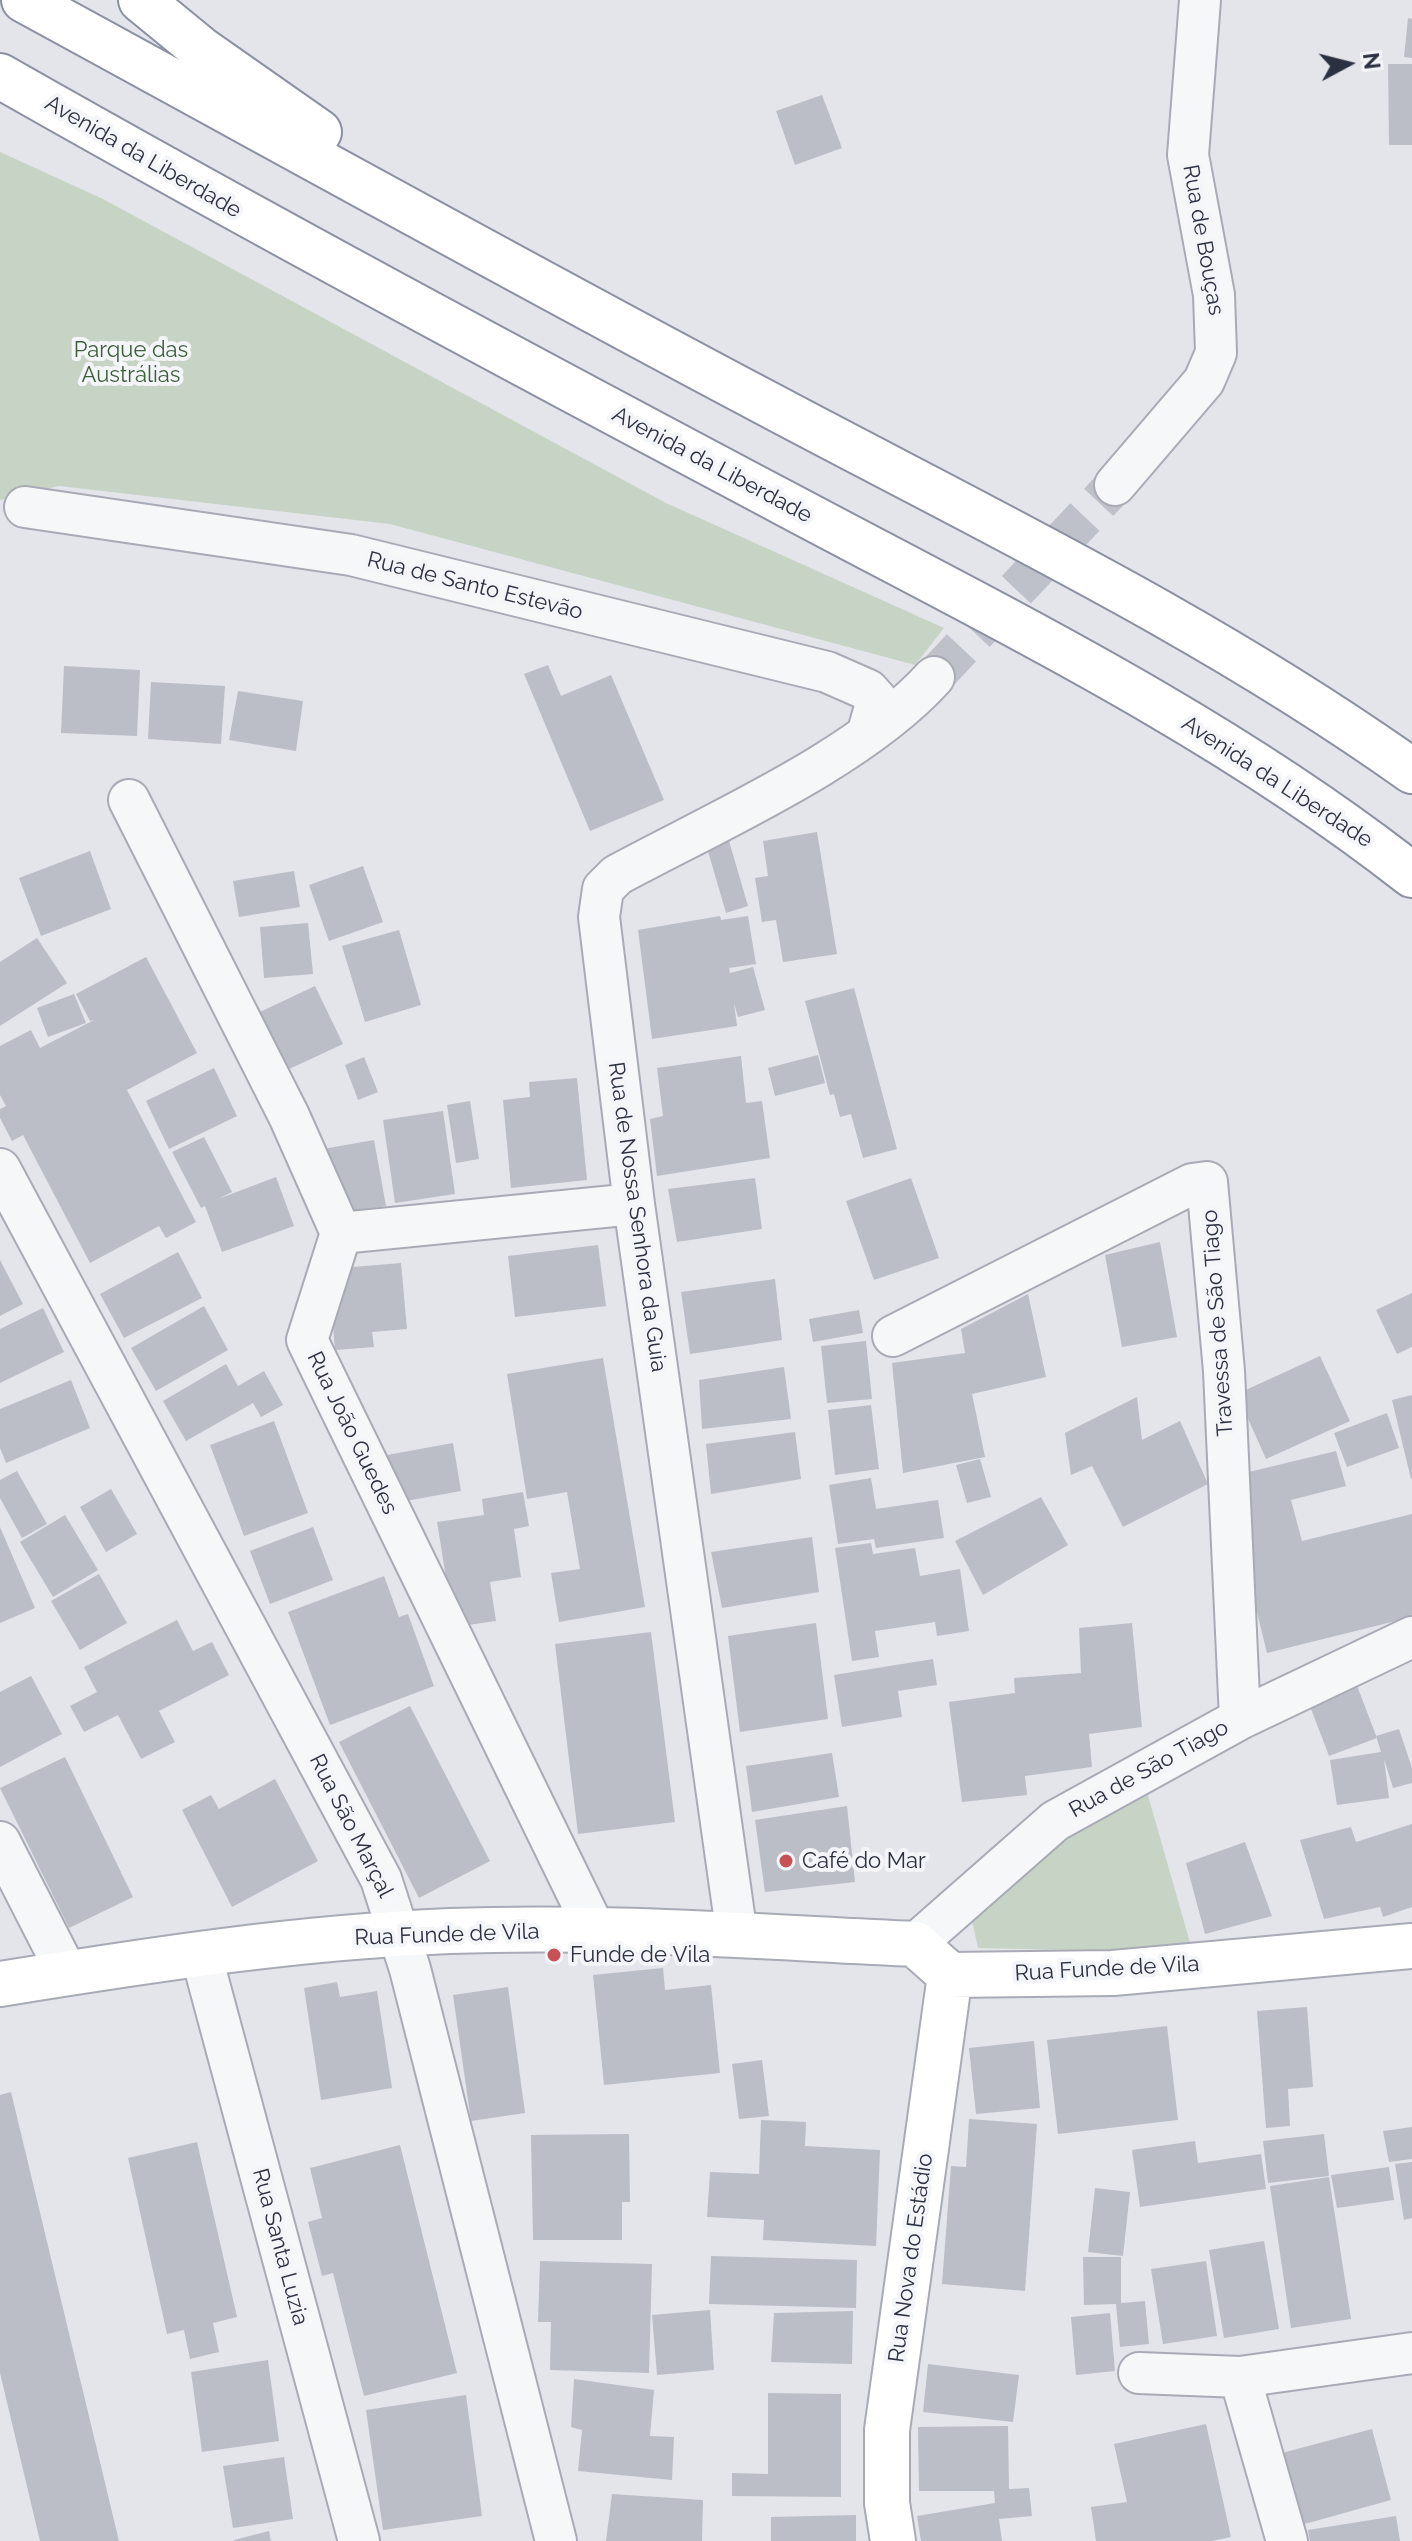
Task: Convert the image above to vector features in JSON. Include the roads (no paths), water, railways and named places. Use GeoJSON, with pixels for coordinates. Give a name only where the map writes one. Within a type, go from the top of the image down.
{"type":"FeatureCollection","features":[{"type":"Feature","properties":{"kind":"main road"},"geometry":{"type":"LineString","coordinates":[[24,0],[635,334],[1179,622],[1272,675],[1412,771]]}},
{"type":"Feature","properties":{"kind":"main road"},"geometry":{"type":"LineString","coordinates":[[141,0],[278,106],[509,249],[635,334]]}},
{"type":"Feature","properties":{"kind":"main road","name":"Avenida da Liberdade"},"geometry":{"type":"LineString","coordinates":[[0,76],[291,241],[1103,674],[1299,791],[1412,875]]}},
{"type":"Feature","properties":{"kind":"main road"},"geometry":{"type":"LineString","coordinates":[[0,106],[291,241]]}},
{"type":"Feature","properties":{"kind":"main road","name":"Rua Funde de Vila"},"geometry":{"type":"LineString","coordinates":[[0,1984],[201,1954],[401,1933],[595,1930],[915,1944]]}},
{"type":"Feature","properties":{"kind":"main road"},"geometry":{"type":"LineString","coordinates":[[915,1944],[950,1975]]}},
{"type":"Feature","properties":{"kind":"main road","name":"Rua Funde de Vila"},"geometry":{"type":"LineString","coordinates":[[950,1975],[1113,1973],[1412,1946]]}},
{"type":"Feature","properties":{"kind":"main road","name":"Rua Nova do Estádio"},"geometry":{"type":"LineString","coordinates":[[893,2541],[887,2503],[887,2430],[950,1975]]}},
{"type":"Feature","properties":{"kind":"street","name":"Rua de Bouças"},"geometry":{"type":"LineString","coordinates":[[1115,485],[1204,381],[1216,353],[1217,323],[1188,155],[1200,0]]}},
{"type":"Feature","properties":{"kind":"street","name":"Rua de Santo Estevão"},"geometry":{"type":"LineString","coordinates":[[25,507],[351,555],[827,672],[868,690],[877,700],[867,735]]}},
{"type":"Feature","properties":{"kind":"street","name":"Rua de Nossa Senhora da Guia"},"geometry":{"type":"LineString","coordinates":[[737,1936],[634,1204],[599,917],[603,889],[617,875],[801,775],[867,735],[914,699],[934,677]]}},
{"type":"Feature","properties":{"kind":"street"},"geometry":{"type":"LineString","coordinates":[[129,800],[289,1116],[341,1233],[634,1204]]}},
{"type":"Feature","properties":{"kind":"street","name":"Rua São Marçal"},"geometry":{"type":"LineString","coordinates":[[0,1169],[381,1879],[401,1933],[556,2541]]}},
{"type":"Feature","properties":{"kind":"street","name":"Travessa de São Tiago"},"geometry":{"type":"LineString","coordinates":[[893,1336],[1192,1184],[1207,1182],[1224,1371],[1240,1719]]}},
{"type":"Feature","properties":{"kind":"street","name":"Rua João Guedes"},"geometry":{"type":"LineString","coordinates":[[341,1233],[307,1340],[595,1930]]}},
{"type":"Feature","properties":{"kind":"street","name":"Rua de São Tiago"},"geometry":{"type":"LineString","coordinates":[[915,1944],[1055,1821],[1240,1719],[1412,1637]]}},
{"type":"Feature","properties":{"kind":"street"},"geometry":{"type":"LineString","coordinates":[[0,1842],[67,1973]]}},
{"type":"Feature","properties":{"kind":"street","name":"Rua Santa Luzia"},"geometry":{"type":"LineString","coordinates":[[201,1954],[359,2541]]}},
{"type":"Feature","properties":{"kind":"street"},"geometry":{"type":"LineString","coordinates":[[1139,2373],[1240,2377],[1412,2353]]}},
{"type":"Feature","properties":{"kind":"street"},"geometry":{"type":"LineString","coordinates":[[1240,2377],[1287,2541]]}},
{"type":"Feature","properties":{"kind":"tunnel"},"geometry":{"type":"LineString","coordinates":[[934,677],[1115,485]]}},
{"type":"Feature","properties":{"kind":"place","name":"Café do Mar"},"geometry":{"type":"Point","coordinates":[786,1861]}},
{"type":"Feature","properties":{"kind":"place","name":"Funde de Vila"},"geometry":{"type":"Point","coordinates":[554,1955]}},
{"type":"Feature","properties":{"kind":"park label","name":"Parque das Austrálias"},"geometry":{"type":"Point","coordinates":[131,362]}}]}
